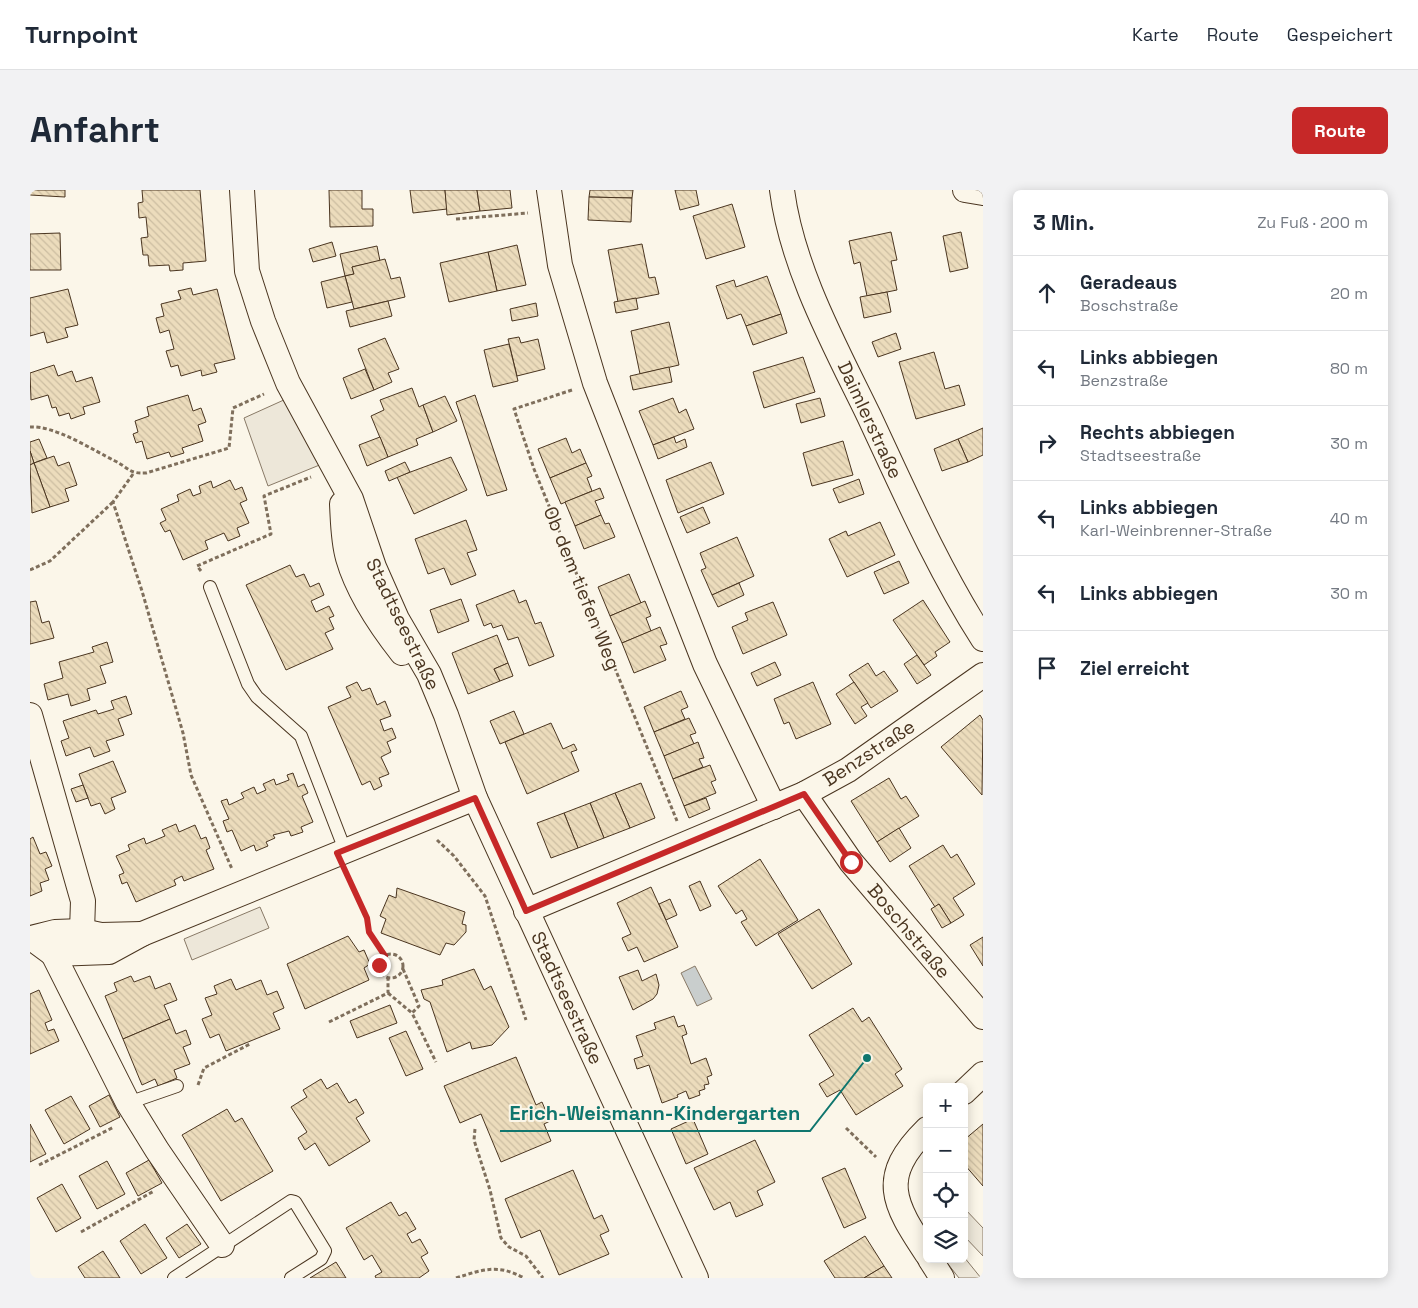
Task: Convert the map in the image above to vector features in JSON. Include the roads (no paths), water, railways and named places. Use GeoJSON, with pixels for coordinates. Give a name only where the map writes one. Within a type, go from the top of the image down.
{"type":"FeatureCollection","features":[{"type":"Feature","properties":{"kind":"street","name":"Stadtseestraße"},"geometry":{"type":"LineString","coordinates":[[242,190],[247,271],[263,321],[288,383],[351,499],[374,567],[397,619],[429,674],[446,715],[475,798],[696,1278]]}},
{"type":"Feature","properties":{"kind":"street","name":"Daimlerstraße"},"geometry":{"type":"LineString","coordinates":[[782,190],[795,247],[826,327],[910,504],[969,617],[983,639]]}},
{"type":"Feature","properties":{"kind":"street"},"geometry":{"type":"LineString","coordinates":[[965,190],[983,193]]}},
{"type":"Feature","properties":{"kind":"street"},"geometry":{"type":"LineString","coordinates":[[550,200],[560,265],[595,383],[705,664],[774,807]]}},
{"type":"Feature","properties":{"kind":"street","name":"Benzstraße"},"geometry":{"type":"LineString","coordinates":[[526,911],[687,845],[804,794],[848,770],[983,675]]}},
{"type":"Feature","properties":{"kind":"street"},"geometry":{"type":"LineString","coordinates":[[30,715],[82,901],[82,931]]}},
{"type":"Feature","properties":{"kind":"street","name":"Boschstraße"},"geometry":{"type":"LineString","coordinates":[[804,794],[851,862],[983,1017]]}},
{"type":"Feature","properties":{"kind":"street"},"geometry":{"type":"LineString","coordinates":[[54,954],[109,952],[142,934],[244,894],[341,851],[475,798]]}},
{"type":"Feature","properties":{"kind":"street"},"geometry":{"type":"LineString","coordinates":[[31,938],[55,932],[82,931],[101,935],[142,934]]}},
{"type":"Feature","properties":{"kind":"street"},"geometry":{"type":"LineString","coordinates":[[31,938],[54,954],[128,1103],[222,1245]]}},
{"type":"Feature","properties":{"kind":"street"},"geometry":{"type":"LineString","coordinates":[[968,1088],[983,1074]]}},
{"type":"Feature","properties":{"kind":"street"},"geometry":{"type":"LineString","coordinates":[[923,1134],[903,1156],[897,1167],[896,1194],[905,1220],[923,1248]]}},
{"type":"Feature","properties":{"kind":"street"},"geometry":{"type":"LineString","coordinates":[[933,1263],[942,1278]]}},
{"type":"Feature","properties":{"kind":"lane"},"geometry":{"type":"LineString","coordinates":[[210,587],[248,684],[256,697],[301,736],[341,851]]}},
{"type":"Feature","properties":{"kind":"lane"},"geometry":{"type":"LineString","coordinates":[[128,1103],[177,1086]]}},
{"type":"Feature","properties":{"kind":"lane"},"geometry":{"type":"LineString","coordinates":[[174,1278],[291,1201],[295,1202],[324,1251],[322,1259],[291,1278]]}},
{"type":"Feature","properties":{"kind":"place","name":"Erich-Weismann-Kindergarten"},"geometry":{"type":"Point","coordinates":[867,1058]}}]}
